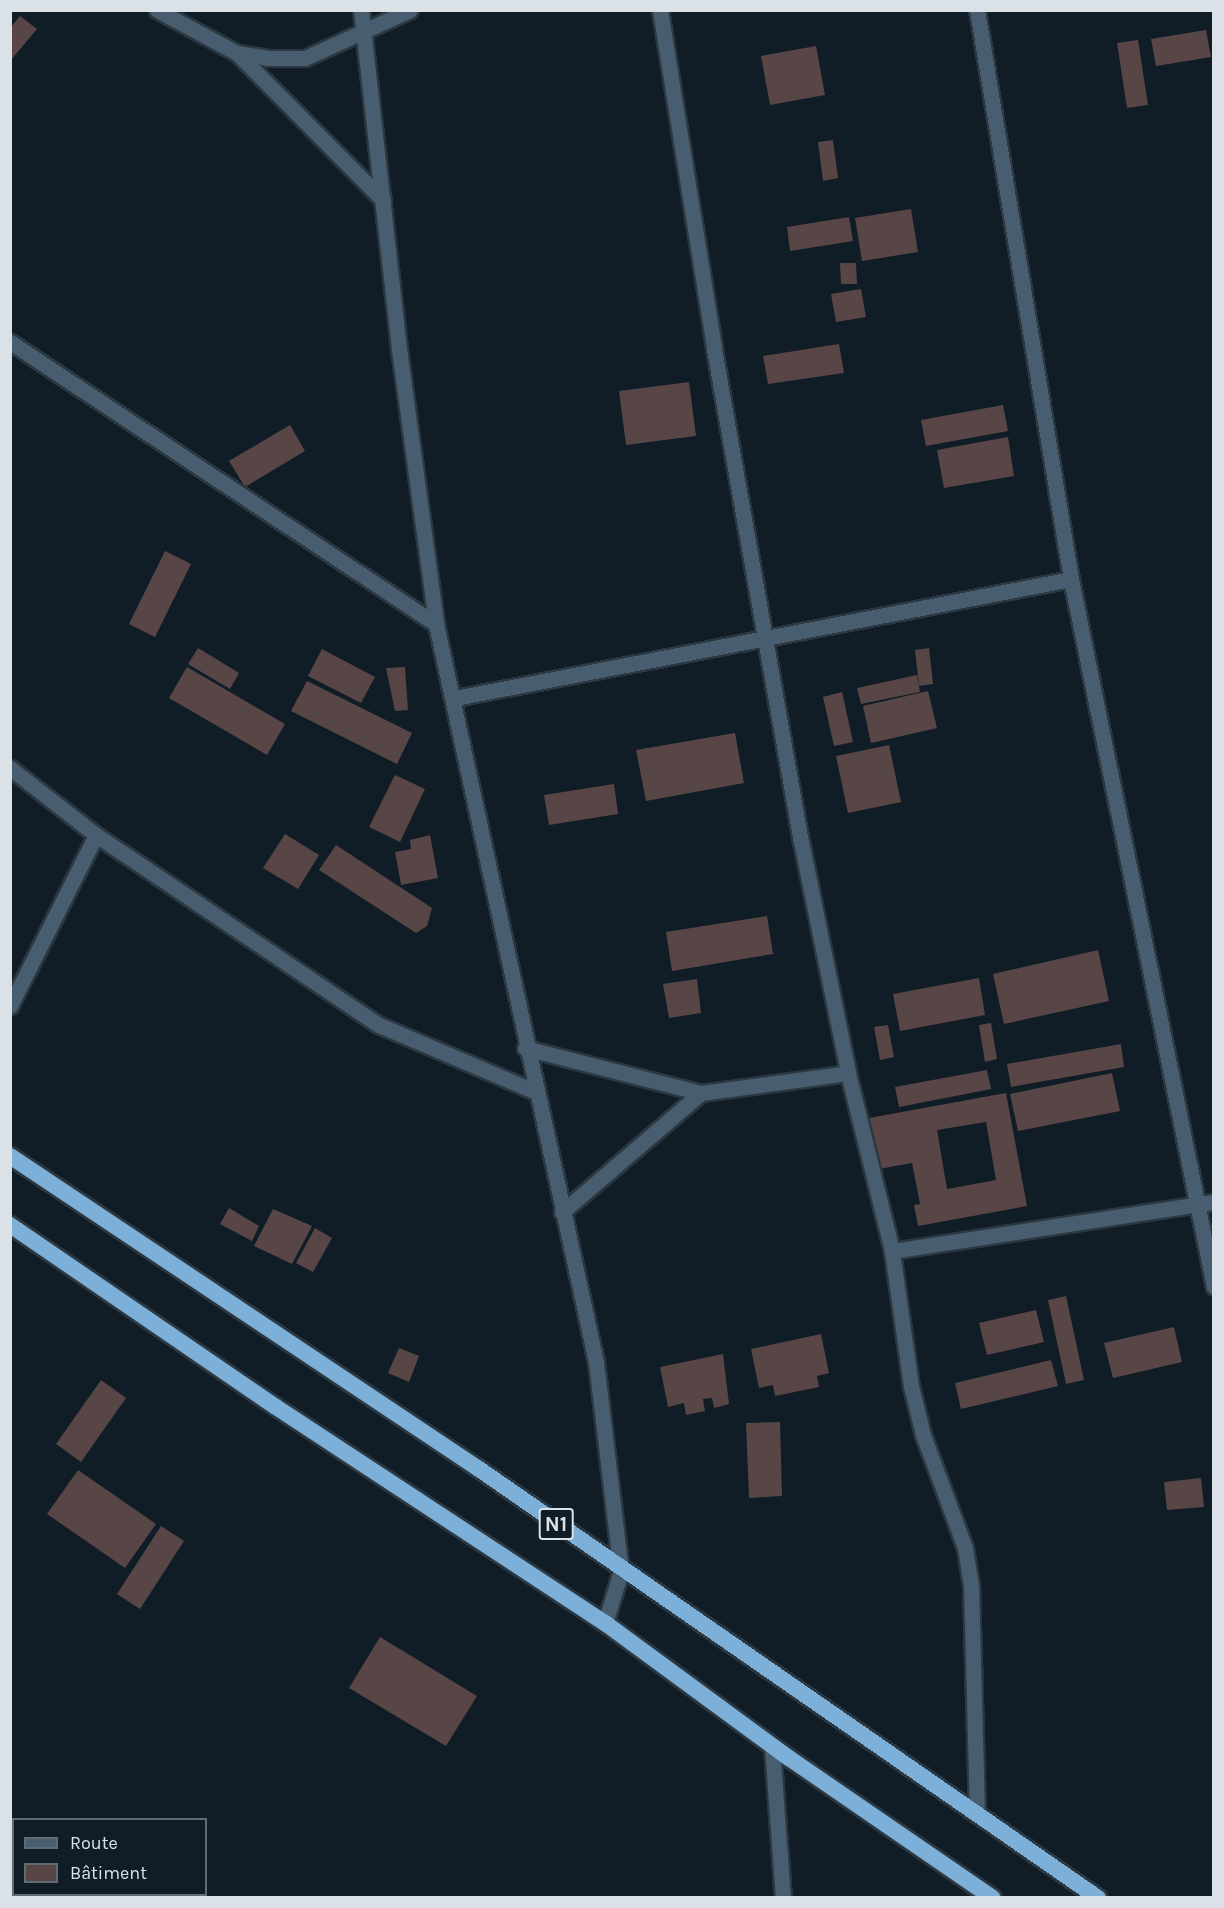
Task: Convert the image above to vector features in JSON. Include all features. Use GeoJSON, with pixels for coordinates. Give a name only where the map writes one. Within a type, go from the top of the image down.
{"type":"FeatureCollection","features":[{"type":"Feature","properties":{"kind":"highway","name":"N1"},"geometry":{"type":"LineString","coordinates":[[10,1156],[479,1469],[621,1571],[1098,1898]]}},
{"type":"Feature","properties":{"kind":"highway","name":"N1"},"geometry":{"type":"LineString","coordinates":[[10,1225],[276,1407],[605,1623],[772,1746],[993,1898]]}},
{"type":"Feature","properties":{"kind":"street"},"geometry":{"type":"LineString","coordinates":[[157,10],[237,53],[383,200]]}},
{"type":"Feature","properties":{"kind":"street"},"geometry":{"type":"LineString","coordinates":[[361,10],[436,624],[454,698],[534,1091],[596,1362],[621,1571],[605,1623]]}},
{"type":"Feature","properties":{"kind":"street"},"geometry":{"type":"LineString","coordinates":[[237,53],[305,57],[410,10]]}},
{"type":"Feature","properties":{"kind":"street"},"geometry":{"type":"LineString","coordinates":[[660,10],[766,639],[848,1073],[892,1251],[911,1386],[923,1436],[965,1548],[971,1585],[977,1815]]}},
{"type":"Feature","properties":{"kind":"street"},"geometry":{"type":"LineString","coordinates":[[976,10],[1071,579],[1214,1287]]}},
{"type":"Feature","properties":{"kind":"street"},"geometry":{"type":"LineString","coordinates":[[10,342],[436,624]]}},
{"type":"Feature","properties":{"kind":"street"},"geometry":{"type":"LineString","coordinates":[[454,698],[1071,579]]}},
{"type":"Feature","properties":{"kind":"street"},"geometry":{"type":"LineString","coordinates":[[10,768],[96,835],[380,1025],[534,1091]]}},
{"type":"Feature","properties":{"kind":"street"},"geometry":{"type":"LineString","coordinates":[[10,1006],[96,835]]}},
{"type":"Feature","properties":{"kind":"street"},"geometry":{"type":"LineString","coordinates":[[525,1048],[701,1093],[848,1073]]}},
{"type":"Feature","properties":{"kind":"street"},"geometry":{"type":"LineString","coordinates":[[562,1212],[701,1093]]}},
{"type":"Feature","properties":{"kind":"street"},"geometry":{"type":"LineString","coordinates":[[892,1251],[1214,1202]]}},
{"type":"Feature","properties":{"kind":"street"},"geometry":{"type":"LineString","coordinates":[[772,1746],[783,1898]]}},
{"type":"Feature","properties":{"kind":"building"},"geometry":{"type":"Polygon","coordinates":[[[20,16],[37,29],[10,61],[10,28],[20,16]]]}},
{"type":"Feature","properties":{"kind":"building"},"geometry":{"type":"Polygon","coordinates":[[[1206,30],[1211,57],[1156,66],[1151,39],[1206,30]]]}},
{"type":"Feature","properties":{"kind":"building"},"geometry":{"type":"Polygon","coordinates":[[[1138,40],[1148,105],[1127,108],[1117,43],[1138,40]]]}},
{"type":"Feature","properties":{"kind":"building"},"geometry":{"type":"Polygon","coordinates":[[[816,46],[825,95],[770,105],[761,56],[816,46]]]}},
{"type":"Feature","properties":{"kind":"building"},"geometry":{"type":"Polygon","coordinates":[[[833,140],[838,178],[823,181],[818,142],[833,140]]]}},
{"type":"Feature","properties":{"kind":"building"},"geometry":{"type":"Polygon","coordinates":[[[911,209],[918,252],[862,261],[855,218],[911,209]]]}},
{"type":"Feature","properties":{"kind":"building"},"geometry":{"type":"Polygon","coordinates":[[[849,217],[853,241],[790,251],[787,227],[849,217]]]}},
{"type":"Feature","properties":{"kind":"building"},"geometry":{"type":"Polygon","coordinates":[[[840,263],[856,263],[857,284],[841,284],[840,263]]]}},
{"type":"Feature","properties":{"kind":"building"},"geometry":{"type":"Polygon","coordinates":[[[861,289],[866,317],[836,322],[831,294],[861,289]]]}},
{"type":"Feature","properties":{"kind":"building"},"geometry":{"type":"Polygon","coordinates":[[[839,344],[844,373],[768,384],[763,356],[839,344]]]}},
{"type":"Feature","properties":{"kind":"building"},"geometry":{"type":"Polygon","coordinates":[[[689,382],[696,436],[626,445],[619,391],[689,382]]]}},
{"type":"Feature","properties":{"kind":"building"},"geometry":{"type":"Polygon","coordinates":[[[1003,405],[1008,431],[926,446],[921,420],[1003,405]]]}},
{"type":"Feature","properties":{"kind":"building"},"geometry":{"type":"Polygon","coordinates":[[[290,425],[305,451],[245,487],[229,461],[290,425]]]}},
{"type":"Feature","properties":{"kind":"building"},"geometry":{"type":"Polygon","coordinates":[[[1008,437],[1014,476],[944,488],[937,450],[1008,437]]]}},
{"type":"Feature","properties":{"kind":"building"},"geometry":{"type":"Polygon","coordinates":[[[165,551],[191,564],[155,637],[129,624],[165,551]]]}},
{"type":"Feature","properties":{"kind":"building"},"geometry":{"type":"Polygon","coordinates":[[[198,648],[239,673],[230,689],[188,664],[198,648]]]}},
{"type":"Feature","properties":{"kind":"building"},"geometry":{"type":"Polygon","coordinates":[[[929,648],[933,684],[919,686],[915,650],[929,648]]]}},
{"type":"Feature","properties":{"kind":"building"},"geometry":{"type":"Polygon","coordinates":[[[322,649],[375,677],[361,703],[308,676],[322,649]]]}},
{"type":"Feature","properties":{"kind":"building"},"geometry":{"type":"Polygon","coordinates":[[[187,667],[285,724],[267,755],[169,698],[187,667]]]}},
{"type":"Feature","properties":{"kind":"building"},"geometry":{"type":"Polygon","coordinates":[[[405,667],[408,710],[395,711],[386,668],[405,667]]]}},
{"type":"Feature","properties":{"kind":"building"},"geometry":{"type":"Polygon","coordinates":[[[917,675],[920,692],[861,704],[857,688],[917,675]]]}},
{"type":"Feature","properties":{"kind":"building"},"geometry":{"type":"Polygon","coordinates":[[[307,681],[412,733],[397,764],[291,711],[307,681]]]}},
{"type":"Feature","properties":{"kind":"building"},"geometry":{"type":"Polygon","coordinates":[[[928,691],[937,728],[871,743],[863,706],[928,691]]]}},
{"type":"Feature","properties":{"kind":"building"},"geometry":{"type":"Polygon","coordinates":[[[842,692],[853,742],[834,746],[823,697],[842,692]]]}},
{"type":"Feature","properties":{"kind":"building"},"geometry":{"type":"Polygon","coordinates":[[[735,733],[744,783],[646,801],[636,750],[735,733]]]}},
{"type":"Feature","properties":{"kind":"building"},"geometry":{"type":"Polygon","coordinates":[[[889,745],[901,802],[848,813],[836,756],[889,745]]]}},
{"type":"Feature","properties":{"kind":"building"},"geometry":{"type":"Polygon","coordinates":[[[395,775],[425,789],[400,842],[369,827],[395,775]]]}},
{"type":"Feature","properties":{"kind":"building"},"geometry":{"type":"Polygon","coordinates":[[[614,784],[618,814],[549,825],[544,795],[614,784]]]}},
{"type":"Feature","properties":{"kind":"building"},"geometry":{"type":"Polygon","coordinates":[[[285,834],[319,855],[298,889],[263,868],[285,834]]]}},
{"type":"Feature","properties":{"kind":"building"},"geometry":{"type":"Polygon","coordinates":[[[430,835],[438,878],[401,885],[395,852],[411,849],[410,840],[430,835]]]}},
{"type":"Feature","properties":{"kind":"building"},"geometry":{"type":"Polygon","coordinates":[[[336,845],[432,908],[427,926],[416,933],[319,870],[336,845]]]}},
{"type":"Feature","properties":{"kind":"building"},"geometry":{"type":"Polygon","coordinates":[[[767,916],[773,954],[672,971],[666,932],[767,916]]]}},
{"type":"Feature","properties":{"kind":"building"},"geometry":{"type":"Polygon","coordinates":[[[1098,950],[1109,1001],[1004,1024],[993,974],[1098,950]]]}},
{"type":"Feature","properties":{"kind":"building"},"geometry":{"type":"Polygon","coordinates":[[[979,978],[985,1015],[900,1031],[893,994],[979,978]]]}},
{"type":"Feature","properties":{"kind":"building"},"geometry":{"type":"Polygon","coordinates":[[[697,979],[701,1013],[669,1018],[663,984],[697,979]]]}},
{"type":"Feature","properties":{"kind":"building"},"geometry":{"type":"Polygon","coordinates":[[[991,1023],[997,1059],[985,1062],[979,1025],[991,1023]]]}},
{"type":"Feature","properties":{"kind":"building"},"geometry":{"type":"Polygon","coordinates":[[[888,1025],[894,1057],[880,1060],[874,1027],[888,1025]]]}},
{"type":"Feature","properties":{"kind":"building"},"geometry":{"type":"Polygon","coordinates":[[[1121,1044],[1124,1067],[1011,1087],[1007,1064],[1121,1044]]]}},
{"type":"Feature","properties":{"kind":"building"},"geometry":{"type":"Polygon","coordinates":[[[987,1070],[991,1089],[899,1107],[895,1087],[987,1070]]]}},
{"type":"Feature","properties":{"kind":"building"},"geometry":{"type":"Polygon","coordinates":[[[1112,1073],[1120,1111],[1018,1131],[1010,1094],[1112,1073]]]}},
{"type":"Feature","properties":{"kind":"building"},"geometry":{"type":"Polygon","coordinates":[[[1006,1093],[1027,1206],[918,1226],[914,1205],[920,1204],[912,1163],[879,1169],[869,1118],[1006,1093]],[[986,1122],[937,1130],[947,1189],[996,1180],[986,1122]]]}},
{"type":"Feature","properties":{"kind":"building"},"geometry":{"type":"Polygon","coordinates":[[[229,1208],[259,1226],[252,1241],[220,1224],[229,1208]]]}},
{"type":"Feature","properties":{"kind":"building"},"geometry":{"type":"Polygon","coordinates":[[[273,1209],[312,1226],[292,1264],[254,1246],[273,1209]]]}},
{"type":"Feature","properties":{"kind":"building"},"geometry":{"type":"Polygon","coordinates":[[[315,1228],[332,1238],[313,1272],[296,1263],[315,1228]]]}},
{"type":"Feature","properties":{"kind":"building"},"geometry":{"type":"Polygon","coordinates":[[[1066,1296],[1084,1380],[1066,1384],[1048,1300],[1066,1296]]]}},
{"type":"Feature","properties":{"kind":"building"},"geometry":{"type":"Polygon","coordinates":[[[1036,1310],[1044,1342],[987,1355],[979,1323],[1036,1310]]]}},
{"type":"Feature","properties":{"kind":"building"},"geometry":{"type":"Polygon","coordinates":[[[1174,1327],[1182,1362],[1113,1378],[1104,1343],[1174,1327]]]}},
{"type":"Feature","properties":{"kind":"building"},"geometry":{"type":"Polygon","coordinates":[[[821,1334],[829,1373],[817,1376],[819,1387],[775,1396],[773,1385],[759,1388],[751,1349],[821,1334]]]}},
{"type":"Feature","properties":{"kind":"building"},"geometry":{"type":"Polygon","coordinates":[[[399,1348],[419,1356],[409,1382],[388,1373],[399,1348]]]}},
{"type":"Feature","properties":{"kind":"building"},"geometry":{"type":"Polygon","coordinates":[[[723,1354],[729,1404],[714,1408],[712,1398],[703,1399],[705,1411],[686,1415],[684,1403],[668,1407],[660,1367],[723,1354]]]}},
{"type":"Feature","properties":{"kind":"building"},"geometry":{"type":"Polygon","coordinates":[[[1051,1360],[1058,1386],[961,1409],[955,1383],[1051,1360]]]}},
{"type":"Feature","properties":{"kind":"building"},"geometry":{"type":"Polygon","coordinates":[[[101,1380],[126,1398],[81,1462],[56,1444],[101,1380]]]}},
{"type":"Feature","properties":{"kind":"building"},"geometry":{"type":"Polygon","coordinates":[[[780,1422],[782,1496],[749,1498],[746,1423],[780,1422]]]}},
{"type":"Feature","properties":{"kind":"building"},"geometry":{"type":"Polygon","coordinates":[[[78,1470],[156,1524],[125,1568],[47,1514],[78,1470]]]}},
{"type":"Feature","properties":{"kind":"building"},"geometry":{"type":"Polygon","coordinates":[[[1201,1478],[1204,1507],[1167,1510],[1164,1482],[1201,1478]]]}},
{"type":"Feature","properties":{"kind":"building"},"geometry":{"type":"Polygon","coordinates":[[[161,1526],[184,1541],[140,1609],[117,1594],[161,1526]]]}},
{"type":"Feature","properties":{"kind":"building"},"geometry":{"type":"Polygon","coordinates":[[[380,1637],[477,1696],[446,1746],[349,1688],[380,1637]]]}}]}
